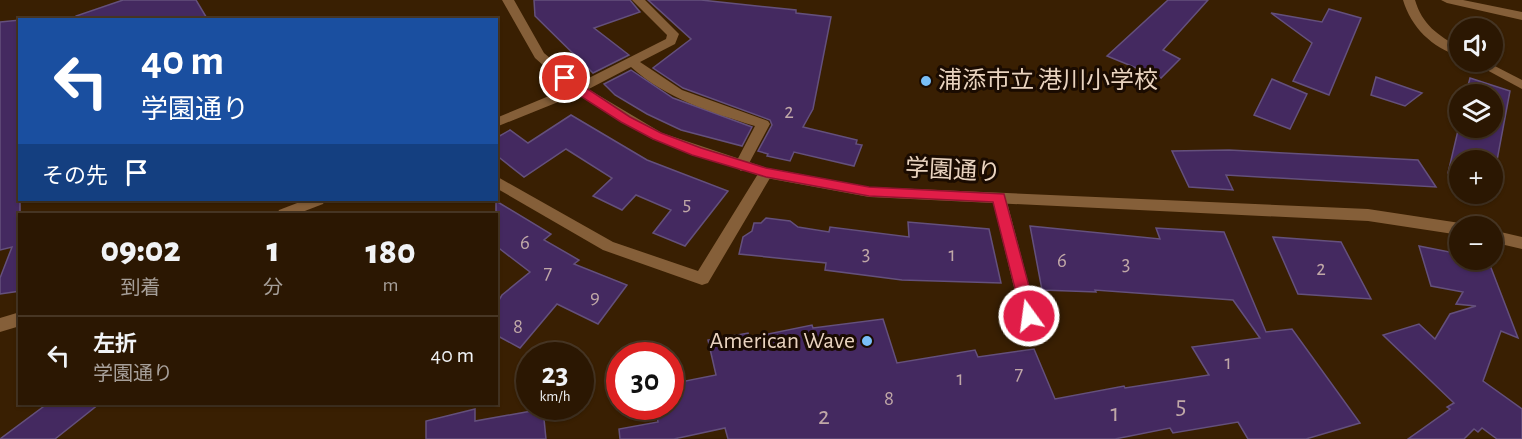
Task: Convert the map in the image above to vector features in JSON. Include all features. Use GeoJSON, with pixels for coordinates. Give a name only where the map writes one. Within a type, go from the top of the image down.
{"type":"FeatureCollection","features":[{"type":"Feature","properties":{"kind":"street","name":"学園通り"},"geometry":{"type":"LineString","coordinates":[[508,0],[539,55],[578,89],[657,136],[766,173],[869,192],[1368,215],[1449,227]]}},
{"type":"Feature","properties":{"kind":"street"},"geometry":{"type":"LineString","coordinates":[[498,122],[578,89],[671,41],[673,34],[638,0]]}},
{"type":"Feature","properties":{"kind":"street"},"geometry":{"type":"LineString","coordinates":[[1409,0],[1412,15],[1422,28],[1449,45]]}},
{"type":"Feature","properties":{"kind":"street"},"geometry":{"type":"LineString","coordinates":[[1447,0],[1522,16]]}},
{"type":"Feature","properties":{"kind":"street"},"geometry":{"type":"LineString","coordinates":[[633,62],[647,76],[694,102],[763,124],[741,165]]}},
{"type":"Feature","properties":{"kind":"street"},"geometry":{"type":"LineString","coordinates":[[1497,72],[1522,85]]}},
{"type":"Feature","properties":{"kind":"street"},"geometry":{"type":"LineString","coordinates":[[498,182],[608,246],[702,279],[766,173]]}},
{"type":"Feature","properties":{"kind":"street"},"geometry":{"type":"LineString","coordinates":[[999,198],[1029,316]]}},
{"type":"Feature","properties":{"kind":"street"},"geometry":{"type":"LineString","coordinates":[[286,213],[316,201]]}},
{"type":"Feature","properties":{"kind":"street"},"geometry":{"type":"LineString","coordinates":[[1503,239],[1522,243]]}},
{"type":"Feature","properties":{"kind":"street"},"geometry":{"type":"LineString","coordinates":[[0,325],[18,320]]}},
{"type":"Feature","properties":{"kind":"building"},"geometry":{"type":"Polygon","coordinates":[[[123,0],[196,0],[207,18],[76,18],[76,16],[123,0]]]}},
{"type":"Feature","properties":{"kind":"building"},"geometry":{"type":"Polygon","coordinates":[[[534,0],[630,0],[640,12],[594,28],[629,55],[593,73],[535,16],[534,0]]]}},
{"type":"Feature","properties":{"kind":"building"},"geometry":{"type":"Polygon","coordinates":[[[648,0],[701,0],[796,10],[796,13],[831,17],[813,109],[803,127],[857,140],[856,144],[862,145],[854,166],[794,152],[790,161],[767,156],[768,154],[758,151],[772,125],[770,120],[683,88],[653,68],[691,39],[648,0]]]}},
{"type":"Feature","properties":{"kind":"building"},"geometry":{"type":"Polygon","coordinates":[[[1168,0],[1208,0],[1163,50],[1180,59],[1161,78],[1107,56],[1168,0]]]}},
{"type":"Feature","properties":{"kind":"building"},"geometry":{"type":"Polygon","coordinates":[[[1329,9],[1361,18],[1329,95],[1293,81],[1312,43],[1271,13],[1322,22],[1329,9]]]}},
{"type":"Feature","properties":{"kind":"building"},"geometry":{"type":"Polygon","coordinates":[[[18,20],[18,201],[20,201],[20,213],[18,213],[18,291],[0,294],[0,278],[12,247],[0,250],[0,22],[18,20]]]}},
{"type":"Feature","properties":{"kind":"building"},"geometry":{"type":"Polygon","coordinates":[[[631,70],[673,98],[752,127],[742,146],[681,130],[615,95],[604,84],[631,70]]]}},
{"type":"Feature","properties":{"kind":"building"},"geometry":{"type":"Polygon","coordinates":[[[1376,77],[1422,93],[1405,106],[1371,95],[1376,77]]]}},
{"type":"Feature","properties":{"kind":"building"},"geometry":{"type":"Polygon","coordinates":[[[1470,78],[1488,84],[1468,84],[1470,78]]]}},
{"type":"Feature","properties":{"kind":"building"},"geometry":{"type":"Polygon","coordinates":[[[1272,79],[1307,94],[1290,129],[1254,115],[1272,79]]]}},
{"type":"Feature","properties":{"kind":"building"},"geometry":{"type":"Polygon","coordinates":[[[1503,89],[1510,91],[1503,128],[1503,89]]]}},
{"type":"Feature","properties":{"kind":"building"},"geometry":{"type":"Polygon","coordinates":[[[571,115],[647,160],[728,191],[685,246],[653,233],[671,210],[636,195],[622,210],[593,196],[612,178],[566,149],[524,177],[498,157],[498,137],[510,130],[528,143],[571,115]]]}},
{"type":"Feature","properties":{"kind":"building"},"geometry":{"type":"Polygon","coordinates":[[[1456,138],[1501,138],[1499,150],[1453,150],[1456,138]]]}},
{"type":"Feature","properties":{"kind":"building"},"geometry":{"type":"Polygon","coordinates":[[[1229,150],[1418,160],[1436,187],[1226,175],[1233,190],[1189,187],[1172,151],[1229,150]]]}},
{"type":"Feature","properties":{"kind":"building"},"geometry":{"type":"Polygon","coordinates":[[[496,201],[551,234],[544,240],[579,260],[574,264],[627,285],[598,324],[557,304],[525,342],[516,342],[516,346],[498,336],[498,302],[502,295],[530,272],[498,248],[498,213],[496,213],[496,201]]]}},
{"type":"Feature","properties":{"kind":"building"},"geometry":{"type":"Polygon","coordinates":[[[766,218],[790,221],[798,227],[829,232],[830,227],[909,237],[908,222],[989,229],[1001,283],[902,280],[825,270],[826,263],[739,254],[743,237],[752,231],[754,223],[761,223],[766,218]]]}},
{"type":"Feature","properties":{"kind":"building"},"geometry":{"type":"Polygon","coordinates":[[[1030,226],[1160,239],[1156,228],[1224,232],[1266,332],[1292,329],[1360,423],[1306,439],[1248,439],[1238,422],[1173,433],[1170,428],[1115,439],[728,439],[725,428],[674,439],[620,439],[619,429],[658,422],[658,420],[684,420],[684,381],[716,375],[708,340],[748,333],[749,338],[812,325],[813,328],[883,319],[897,363],[975,350],[978,357],[1034,349],[1055,399],[1124,386],[1125,388],[1209,375],[1192,347],[1260,338],[1233,300],[1095,290],[1096,292],[1042,290],[1030,226]]]}},
{"type":"Feature","properties":{"kind":"building"},"geometry":{"type":"Polygon","coordinates":[[[1273,237],[1341,242],[1371,299],[1298,294],[1273,237]]]}},
{"type":"Feature","properties":{"kind":"building"},"geometry":{"type":"Polygon","coordinates":[[[1419,246],[1449,252],[1449,270],[1492,270],[1518,338],[1501,331],[1483,381],[1522,409],[1522,439],[1497,439],[1482,428],[1478,432],[1474,429],[1464,439],[1408,439],[1450,409],[1447,407],[1454,403],[1383,335],[1419,324],[1435,339],[1450,314],[1476,306],[1456,304],[1463,292],[1431,286],[1419,246]]]}},
{"type":"Feature","properties":{"kind":"building"},"geometry":{"type":"Polygon","coordinates":[[[46,405],[98,405],[55,439],[0,439],[46,405]]]}},
{"type":"Feature","properties":{"kind":"building"},"geometry":{"type":"Polygon","coordinates":[[[475,409],[475,421],[516,414],[516,420],[544,420],[546,439],[426,439],[426,421],[475,409]]]}},
{"type":"Feature","properties":{"kind":"place","name":"浦添市立 港川小学校"},"geometry":{"type":"Point","coordinates":[926,81]}},
{"type":"Feature","properties":{"kind":"place","name":"American Wave"},"geometry":{"type":"Point","coordinates":[867,341]}},
{"type":"Feature","properties":{"kind":"route"},"geometry":{"type":"LineString","coordinates":[[565,78],[578,89],[657,136],[697,152],[766,173],[869,192],[999,198],[1029,316]]}}]}
